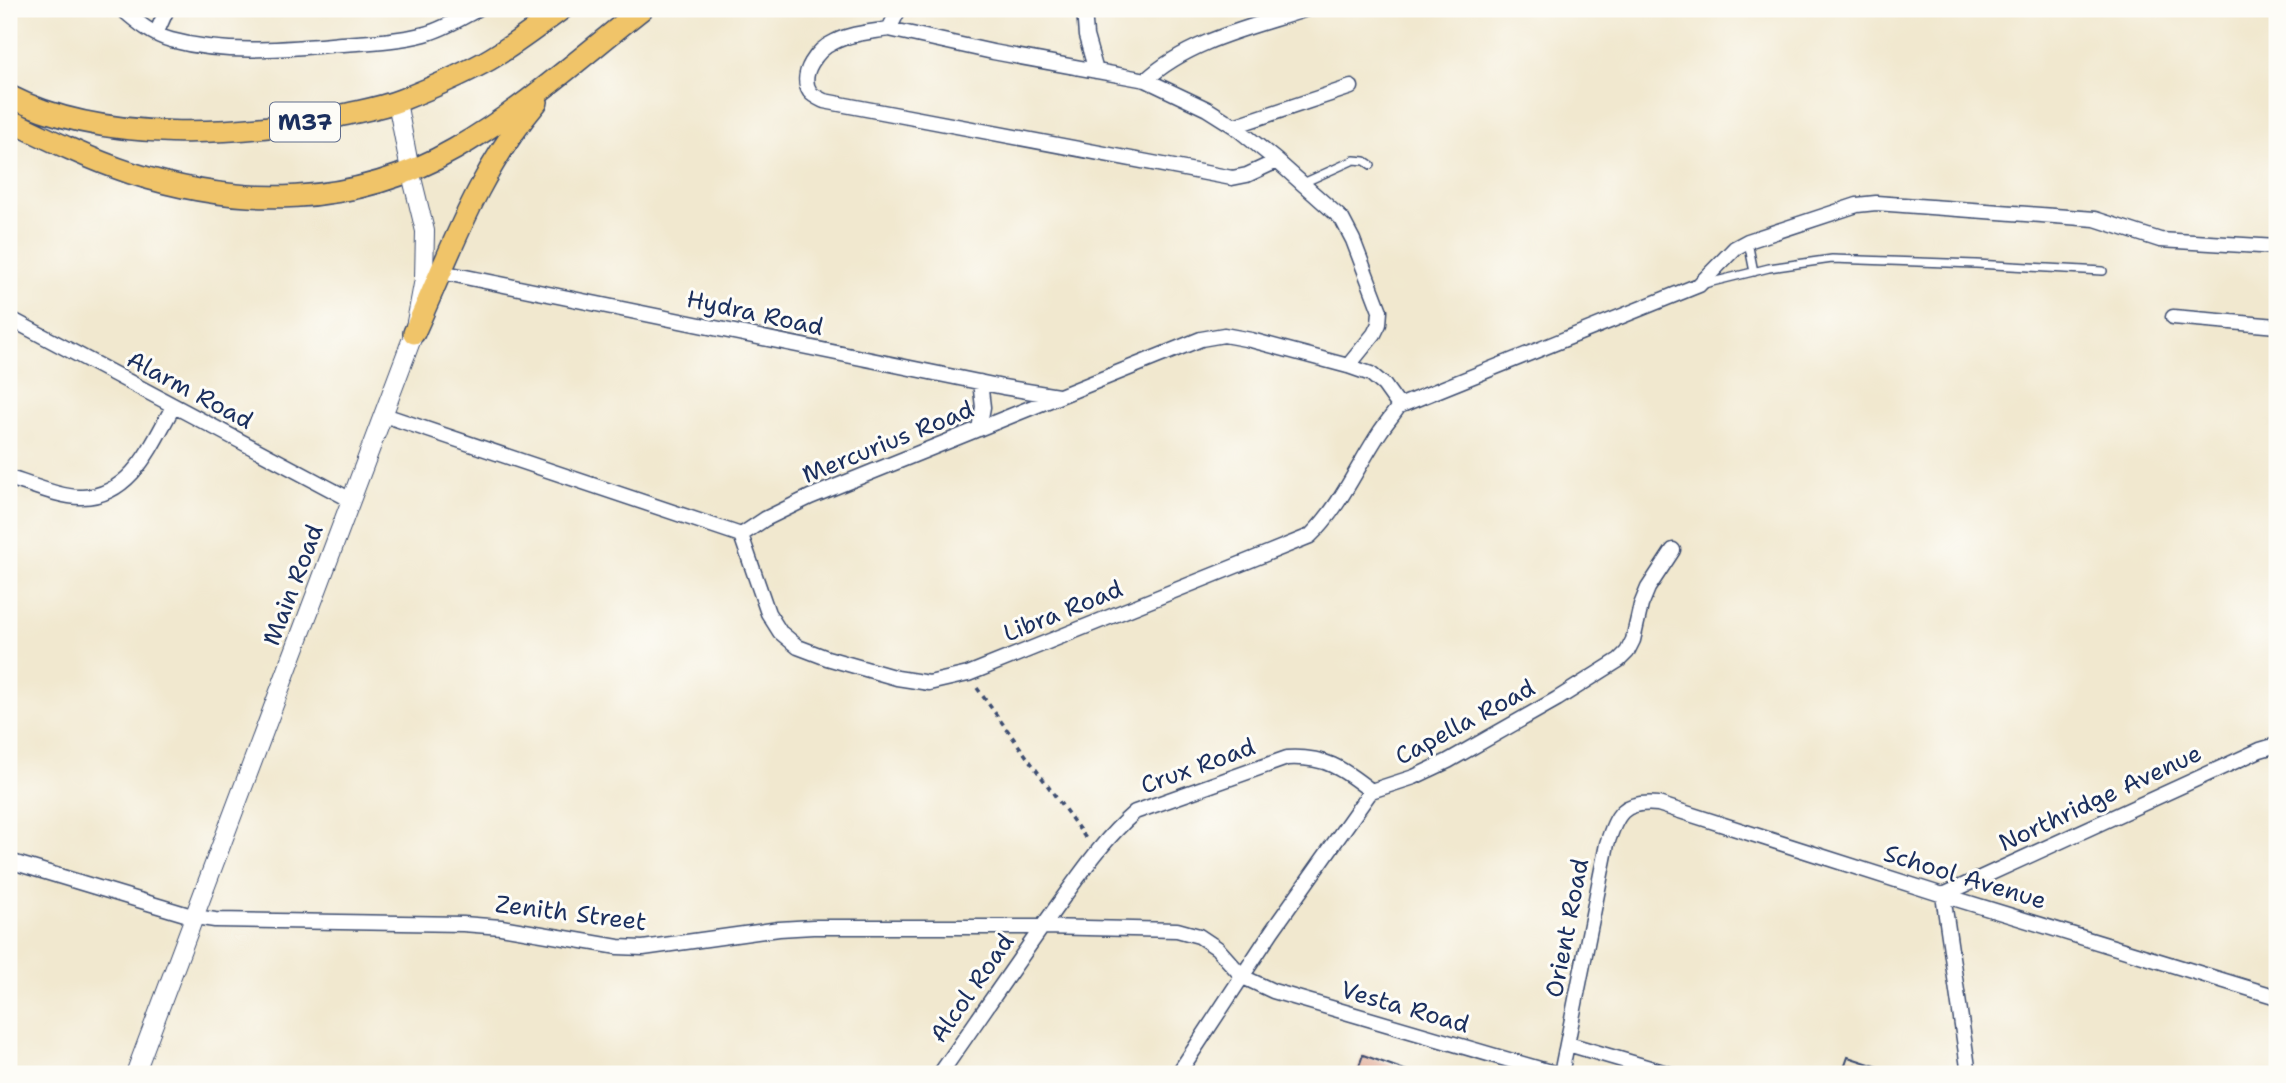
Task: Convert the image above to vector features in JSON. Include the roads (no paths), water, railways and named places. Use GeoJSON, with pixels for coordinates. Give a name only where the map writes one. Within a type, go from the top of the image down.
{"type":"FeatureCollection","features":[{"type":"Feature","properties":{"kind":"main road","name":"M37"},"geometry":{"type":"LineString","coordinates":[[9,96],[44,112],[143,130],[246,130],[304,123],[397,102],[484,63],[562,9]]}},
{"type":"Feature","properties":{"kind":"main road"},"geometry":{"type":"LineString","coordinates":[[9,120],[129,173],[207,193],[252,198],[300,197],[343,192],[410,170],[454,150],[556,79],[642,9]]}},
{"type":"Feature","properties":{"kind":"main road"},"geometry":{"type":"LineString","coordinates":[[414,333],[488,169],[514,130],[556,79]]}},
{"type":"Feature","properties":{"kind":"street"},"geometry":{"type":"LineString","coordinates":[[122,9],[156,34],[180,42],[237,49],[396,40],[428,34],[478,9]]}},
{"type":"Feature","properties":{"kind":"street"},"geometry":{"type":"LineString","coordinates":[[156,34],[167,9]]}},
{"type":"Feature","properties":{"kind":"street"},"geometry":{"type":"LineString","coordinates":[[890,29],[899,9]]}},
{"type":"Feature","properties":{"kind":"street"},"geometry":{"type":"LineString","coordinates":[[1084,9],[1086,36],[1096,71]]}},
{"type":"Feature","properties":{"kind":"street"},"geometry":{"type":"LineString","coordinates":[[1146,80],[1161,66],[1189,50],[1307,9]]}},
{"type":"Feature","properties":{"kind":"street"},"geometry":{"type":"LineString","coordinates":[[1277,161],[1232,178],[824,102],[811,94],[806,83],[810,66],[821,51],[834,41],[890,29],[993,52],[1146,80],[1207,109],[1277,161],[1342,219],[1353,240],[1380,311],[1379,324],[1374,334],[1349,366]]}},
{"type":"Feature","properties":{"kind":"street"},"geometry":{"type":"LineString","coordinates":[[1234,127],[1351,87]]}},
{"type":"Feature","properties":{"kind":"street","name":"Main Road"},"geometry":{"type":"LineString","coordinates":[[135,1074],[414,333],[424,279],[425,231],[397,102]]}},
{"type":"Feature","properties":{"kind":"street"},"geometry":{"type":"LineString","coordinates":[[1399,406],[1699,285],[1735,248],[1748,241],[1857,205],[1876,203],[2093,219],[2160,240],[2277,247]]}},
{"type":"Feature","properties":{"kind":"street","name":"Hydra Road"},"geometry":{"type":"LineString","coordinates":[[441,272],[1060,396]]}},
{"type":"Feature","properties":{"kind":"street"},"geometry":{"type":"LineString","coordinates":[[2173,317],[2277,326]]}},
{"type":"Feature","properties":{"kind":"street","name":"Alarm Road"},"geometry":{"type":"LineString","coordinates":[[9,318],[351,500]]}},
{"type":"Feature","properties":{"kind":"street","name":"Mercurius Road"},"geometry":{"type":"LineString","coordinates":[[741,535],[765,519],[810,497],[1200,339],[1224,335],[1349,366],[1371,374],[1384,385],[1399,406]]}},
{"type":"Feature","properties":{"kind":"street"},"geometry":{"type":"LineString","coordinates":[[979,429],[983,407],[980,382]]}},
{"type":"Feature","properties":{"kind":"street","name":"Libra Road"},"geometry":{"type":"LineString","coordinates":[[741,535],[768,613],[780,632],[798,647],[897,678],[929,683],[968,674],[1310,536],[1338,505],[1380,432],[1399,406]]}},
{"type":"Feature","properties":{"kind":"street"},"geometry":{"type":"LineString","coordinates":[[9,478],[81,498],[109,492],[129,477],[173,407]]}},
{"type":"Feature","properties":{"kind":"street"},"geometry":{"type":"LineString","coordinates":[[384,415],[741,535]]}},
{"type":"Feature","properties":{"kind":"street","name":"Capella Road"},"geometry":{"type":"LineString","coordinates":[[1371,791],[1415,777],[1448,761],[1619,660],[1633,640],[1648,588],[1673,550]]}},
{"type":"Feature","properties":{"kind":"street","name":"Northridge Avenue"},"geometry":{"type":"LineString","coordinates":[[1942,895],[2260,750],[2277,745]]}},
{"type":"Feature","properties":{"kind":"street","name":"Crux Road"},"geometry":{"type":"LineString","coordinates":[[1042,927],[1096,853],[1135,812],[1287,758],[1306,757],[1324,761],[1346,771],[1371,791]]}},
{"type":"Feature","properties":{"kind":"street"},"geometry":{"type":"LineString","coordinates":[[1178,1074],[1272,931],[1371,791]]}},
{"type":"Feature","properties":{"kind":"street","name":"School Avenue"},"geometry":{"type":"LineString","coordinates":[[1639,802],[1658,804],[1942,895],[2277,997]]}},
{"type":"Feature","properties":{"kind":"street","name":"Orient Road"},"geometry":{"type":"LineString","coordinates":[[1559,1074],[1568,1044],[1607,845],[1613,825],[1625,809],[1639,802]]}},
{"type":"Feature","properties":{"kind":"street","name":"Zenith Street"},"geometry":{"type":"LineString","coordinates":[[9,861],[195,917],[215,920],[476,925],[524,930],[618,947],[643,948],[779,929],[813,927],[1177,930],[1199,936],[1217,948],[1243,977]]}},
{"type":"Feature","properties":{"kind":"street"},"geometry":{"type":"LineString","coordinates":[[1942,895],[1969,1074]]}},
{"type":"Feature","properties":{"kind":"street","name":"Alcol Road"},"geometry":{"type":"LineString","coordinates":[[940,1074],[1042,927]]}},
{"type":"Feature","properties":{"kind":"street","name":"Vesta Road"},"geometry":{"type":"LineString","coordinates":[[1243,977],[1273,991],[1322,1007],[1559,1074]]}},
{"type":"Feature","properties":{"kind":"street"},"geometry":{"type":"LineString","coordinates":[[1568,1044],[1670,1074]]}},
{"type":"Feature","properties":{"kind":"lane"},"geometry":{"type":"LineString","coordinates":[[1301,184],[1353,160],[1365,161],[1371,165]]}},
{"type":"Feature","properties":{"kind":"lane"},"geometry":{"type":"LineString","coordinates":[[1748,241],[1755,272]]}},
{"type":"Feature","properties":{"kind":"lane"},"geometry":{"type":"LineString","coordinates":[[1699,285],[1832,259],[2103,271]]}}]}
